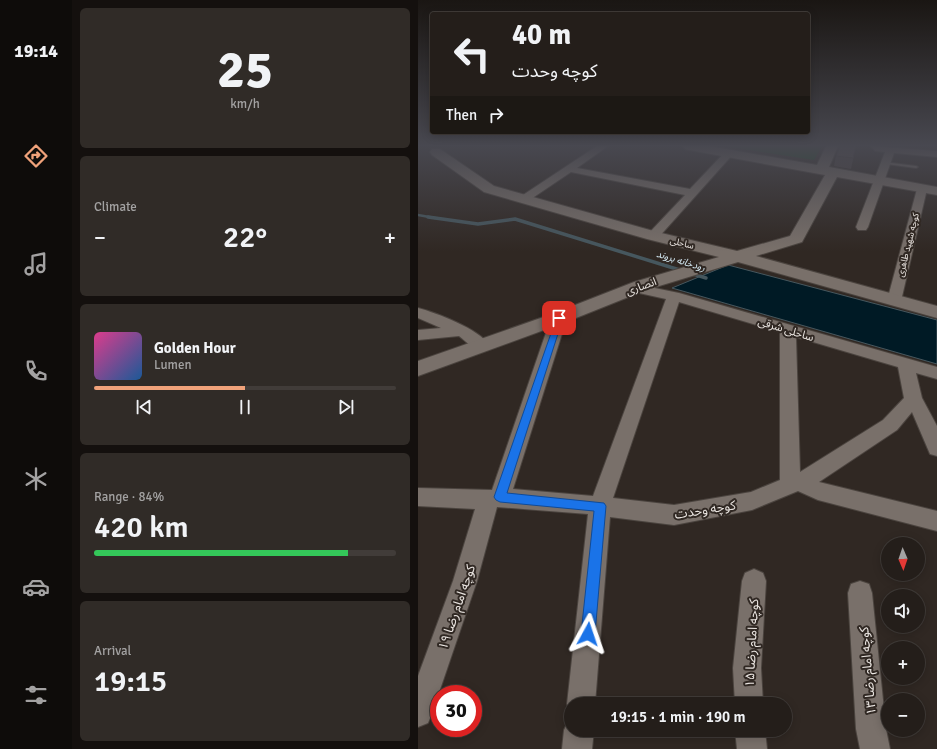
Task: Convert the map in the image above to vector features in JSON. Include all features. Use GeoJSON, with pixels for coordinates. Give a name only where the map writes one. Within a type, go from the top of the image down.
{"type":"FeatureCollection","features":[{"type":"Feature","properties":{"kind":"main road","name":"ساحلی"},"geometry":{"type":"LineString","coordinates":[[477,181],[489,189],[524,199],[654,236],[736,256],[937,312]]}},
{"type":"Feature","properties":{"kind":"main road","name":"انصاری"},"geometry":{"type":"LineString","coordinates":[[418,368],[559,318],[638,287],[796,239],[822,181]]}},
{"type":"Feature","properties":{"kind":"main road"},"geometry":{"type":"LineString","coordinates":[[879,181],[937,191]]}},
{"type":"Feature","properties":{"kind":"street"},"geometry":{"type":"LineString","coordinates":[[524,199],[551,181]]}},
{"type":"Feature","properties":{"kind":"street"},"geometry":{"type":"LineString","coordinates":[[630,181],[692,193]]}},
{"type":"Feature","properties":{"kind":"street"},"geometry":{"type":"LineString","coordinates":[[654,236],[703,181]]}},
{"type":"Feature","properties":{"kind":"street"},"geometry":{"type":"LineString","coordinates":[[862,227],[879,181]]}},
{"type":"Feature","properties":{"kind":"street","name":"کوچه شهید طاهری"},"geometry":{"type":"LineString","coordinates":[[894,301],[922,189]]}},
{"type":"Feature","properties":{"kind":"street","name":"ساحلی شرقی"},"geometry":{"type":"LineString","coordinates":[[638,287],[674,296],[937,373]]}},
{"type":"Feature","properties":{"kind":"street"},"geometry":{"type":"LineString","coordinates":[[582,697],[600,506],[674,296]]}},
{"type":"Feature","properties":{"kind":"street"},"geometry":{"type":"LineString","coordinates":[[418,313],[463,331],[481,345]]}},
{"type":"Feature","properties":{"kind":"street","name":"کوچه امام رضا ۱۹"},"geometry":{"type":"LineString","coordinates":[[418,713],[559,318]]}},
{"type":"Feature","properties":{"kind":"street"},"geometry":{"type":"LineString","coordinates":[[788,329],[794,484],[937,521]]}},
{"type":"Feature","properties":{"kind":"street"},"geometry":{"type":"LineString","coordinates":[[418,335],[463,331]]}},
{"type":"Feature","properties":{"kind":"street"},"geometry":{"type":"LineString","coordinates":[[906,364],[913,399],[923,415],[937,448]]}},
{"type":"Feature","properties":{"kind":"street","name":"کوچه وحدت"},"geometry":{"type":"LineString","coordinates":[[418,497],[494,498],[600,506],[674,515],[752,501],[812,476],[890,425],[913,399]]}},
{"type":"Feature","properties":{"kind":"street","name":"کوچه امام رضا ۱۵"},"geometry":{"type":"LineString","coordinates":[[748,697],[746,668],[754,581]]}},
{"type":"Feature","properties":{"kind":"street","name":"کوچه امام رضا ۱۳"},"geometry":{"type":"LineString","coordinates":[[860,593],[875,749]]}},
{"type":"Feature","properties":{"kind":"street"},"geometry":{"type":"LineString","coordinates":[[577,749],[578,737]]}},
{"type":"Feature","properties":{"kind":"street"},"geometry":{"type":"LineString","coordinates":[[751,737],[752,749]]}},
{"type":"Feature","properties":{"kind":"water"},"geometry":{"type":"Polygon","coordinates":[[[728,265],[937,320],[937,364],[672,288],[728,265]]]}},
{"type":"Feature","properties":{"kind":"waterway","name":"رودخانه بروند"},"geometry":{"type":"LineString","coordinates":[[418,215],[434,218]]}},
{"type":"Feature","properties":{"kind":"waterway","name":"رودخانه بروند"},"geometry":{"type":"LineString","coordinates":[[428,217],[434,218]]}},
{"type":"Feature","properties":{"kind":"waterway","name":"رودخانه بروند"},"geometry":{"type":"LineString","coordinates":[[434,218],[478,224],[515,219],[683,271]]}},
{"type":"Feature","properties":{"kind":"waterway","name":"رودخانه بروند"},"geometry":{"type":"LineString","coordinates":[[690,273],[706,278]]}},
{"type":"Feature","properties":{"kind":"route"},"geometry":{"type":"LineString","coordinates":[[559,318],[500,497],[600,506],[588,634]]}}]}
